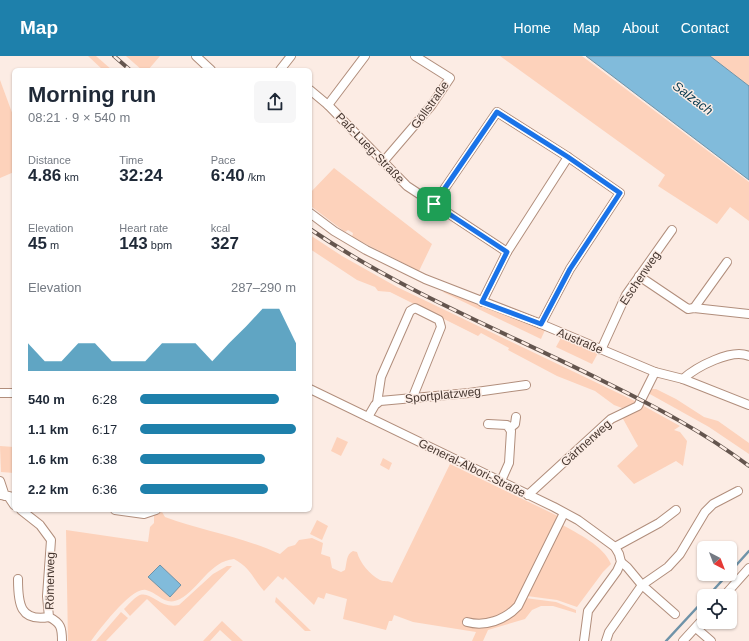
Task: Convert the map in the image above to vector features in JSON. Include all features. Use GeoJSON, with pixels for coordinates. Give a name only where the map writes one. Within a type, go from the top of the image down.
{"type":"FeatureCollection","features":[{"type":"Feature","properties":{"kind":"street"},"geometry":{"type":"LineString","coordinates":[[284,68],[291,56]]}},
{"type":"Feature","properties":{"kind":"street"},"geometry":{"type":"LineString","coordinates":[[328,105],[365,56]]}},
{"type":"Feature","properties":{"kind":"street","name":"Göllstraße"},"geometry":{"type":"LineString","coordinates":[[383,162],[431,106],[450,78],[415,56]]}},
{"type":"Feature","properties":{"kind":"street"},"geometry":{"type":"LineString","coordinates":[[199,57],[209,68]]}},
{"type":"Feature","properties":{"kind":"street","name":"Paß-Lueg-Straße"},"geometry":{"type":"LineString","coordinates":[[312,92],[328,105],[407,186],[507,252]]}},
{"type":"Feature","properties":{"kind":"street"},"geometry":{"type":"LineString","coordinates":[[434,204],[497,112],[568,157],[620,193],[570,269],[541,324]]}},
{"type":"Feature","properties":{"kind":"street"},"geometry":{"type":"LineString","coordinates":[[482,302],[507,252],[568,157]]}},
{"type":"Feature","properties":{"kind":"street","name":"Austraße"},"geometry":{"type":"LineString","coordinates":[[312,214],[334,231],[366,250],[425,279],[541,324],[655,372],[683,379],[749,405]]}},
{"type":"Feature","properties":{"kind":"street","name":"Eschenweg"},"geometry":{"type":"LineString","coordinates":[[601,350],[626,295],[672,230]]}},
{"type":"Feature","properties":{"kind":"street"},"geometry":{"type":"LineString","coordinates":[[694,308],[727,262]]}},
{"type":"Feature","properties":{"kind":"street"},"geometry":{"type":"LineString","coordinates":[[640,276],[688,309],[694,308],[749,314]]}},
{"type":"Feature","properties":{"kind":"street"},"geometry":{"type":"LineString","coordinates":[[368,417],[377,403],[381,377],[410,311],[415,308],[439,320],[441,327],[412,399]]}},
{"type":"Feature","properties":{"kind":"street"},"geometry":{"type":"LineString","coordinates":[[683,379],[697,368],[732,354],[739,353],[749,356]]}},
{"type":"Feature","properties":{"kind":"street","name":"Gärtnerweg"},"geometry":{"type":"LineString","coordinates":[[528,495],[612,419],[638,406],[655,372]]}},
{"type":"Feature","properties":{"kind":"street","name":"Sportplatzweg"},"geometry":{"type":"LineString","coordinates":[[377,403],[380,401],[412,399],[526,385]]}},
{"type":"Feature","properties":{"kind":"street","name":"General-Albori-Straße"},"geometry":{"type":"LineString","coordinates":[[312,390],[501,481],[578,520],[614,547],[619,554],[621,562],[628,567],[642,585],[675,614]]}},
{"type":"Feature","properties":{"kind":"street"},"geometry":{"type":"LineString","coordinates":[[0,393],[12,394]]}},
{"type":"Feature","properties":{"kind":"street"},"geometry":{"type":"LineString","coordinates":[[501,481],[509,463],[510,428],[515,424],[516,417]]}},
{"type":"Feature","properties":{"kind":"street"},"geometry":{"type":"LineString","coordinates":[[488,424],[504,425],[510,428]]}},
{"type":"Feature","properties":{"kind":"street"},"geometry":{"type":"LineString","coordinates":[[0,481],[7,496]]}},
{"type":"Feature","properties":{"kind":"street"},"geometry":{"type":"LineString","coordinates":[[606,641],[609,632],[642,585],[675,561],[705,512],[713,504],[738,491]]}},
{"type":"Feature","properties":{"kind":"street"},"geometry":{"type":"LineString","coordinates":[[614,547],[659,523],[676,510]]}},
{"type":"Feature","properties":{"kind":"street","name":"Römerweg"},"geometry":{"type":"LineString","coordinates":[[23,512],[40,525],[51,540],[47,596],[49,617]]}},
{"type":"Feature","properties":{"kind":"street"},"geometry":{"type":"LineString","coordinates":[[125,512],[135,514],[150,512]]}},
{"type":"Feature","properties":{"kind":"street"},"geometry":{"type":"LineString","coordinates":[[467,622],[479,625],[489,622],[507,615],[518,606],[564,512]]}},
{"type":"Feature","properties":{"kind":"street"},"geometry":{"type":"LineString","coordinates":[[584,641],[588,610],[617,570],[621,562]]}},
{"type":"Feature","properties":{"kind":"street"},"geometry":{"type":"LineString","coordinates":[[730,589],[749,568]]}},
{"type":"Feature","properties":{"kind":"street","name":"Römerweg"},"geometry":{"type":"LineString","coordinates":[[18,579],[19,601],[23,610],[29,617],[49,617],[58,621],[60,624],[62,641]]}},
{"type":"Feature","properties":{"kind":"street"},"geometry":{"type":"LineString","coordinates":[[683,641],[696,628],[711,641]]}},
{"type":"Feature","properties":{"kind":"shaded area"},"geometry":{"type":"Polygon","coordinates":[[[88,56],[96,56],[110,68],[101,68],[88,56]]]}},
{"type":"Feature","properties":{"kind":"shaded area"},"geometry":{"type":"Polygon","coordinates":[[[126,56],[160,56],[150,68],[140,68],[126,56]]]}},
{"type":"Feature","properties":{"kind":"shaded area"},"geometry":{"type":"Polygon","coordinates":[[[500,56],[582,56],[749,182],[749,221],[730,207],[717,224],[658,186],[665,175],[500,56]]]}},
{"type":"Feature","properties":{"kind":"shaded area"},"geometry":{"type":"Polygon","coordinates":[[[710,56],[749,56],[749,86],[710,56]]]}},
{"type":"Feature","properties":{"kind":"shaded area"},"geometry":{"type":"Polygon","coordinates":[[[0,80],[12,113],[12,173],[0,178],[0,80]]]}},
{"type":"Feature","properties":{"kind":"shaded area"},"geometry":{"type":"Polygon","coordinates":[[[334,168],[432,244],[419,271],[352,237],[353,233],[348,230],[345,232],[312,207],[312,191],[334,168]]]}},
{"type":"Feature","properties":{"kind":"shaded area"},"geometry":{"type":"Polygon","coordinates":[[[312,236],[342,256],[397,287],[637,402],[633,405],[622,408],[614,405],[595,391],[557,376],[508,350],[509,348],[481,333],[478,336],[390,292],[378,291],[375,287],[357,280],[312,250],[312,236]]]}},
{"type":"Feature","properties":{"kind":"shaded area"},"geometry":{"type":"Polygon","coordinates":[[[446,291],[545,330],[541,339],[443,292],[446,291]]]}},
{"type":"Feature","properties":{"kind":"shaded area"},"geometry":{"type":"Polygon","coordinates":[[[562,336],[598,353],[592,364],[556,347],[562,336]]]}},
{"type":"Feature","properties":{"kind":"shaded area"},"geometry":{"type":"Polygon","coordinates":[[[651,389],[656,389],[676,399],[704,417],[718,421],[749,443],[749,454],[709,427],[648,393],[651,389]]]}},
{"type":"Feature","properties":{"kind":"shaded area"},"geometry":{"type":"Polygon","coordinates":[[[642,405],[680,426],[674,430],[680,432],[687,441],[683,466],[676,461],[634,484],[617,466],[638,446],[622,417],[630,415],[642,405]]]}},
{"type":"Feature","properties":{"kind":"shaded area"},"geometry":{"type":"Polygon","coordinates":[[[337,437],[348,442],[341,456],[331,451],[337,437]]]}},
{"type":"Feature","properties":{"kind":"shaded area"},"geometry":{"type":"Polygon","coordinates":[[[0,446],[12,447],[12,473],[1,472],[0,446]]]}},
{"type":"Feature","properties":{"kind":"shaded area"},"geometry":{"type":"Polygon","coordinates":[[[383,458],[392,463],[389,470],[380,465],[383,458]]]}},
{"type":"Feature","properties":{"kind":"shaded area"},"geometry":{"type":"Polygon","coordinates":[[[450,464],[564,519],[561,524],[582,536],[602,551],[611,564],[603,572],[577,607],[557,600],[527,596],[525,598],[556,602],[576,610],[576,613],[553,606],[541,606],[532,610],[525,619],[488,630],[483,641],[472,641],[476,632],[413,622],[394,615],[392,621],[389,621],[386,630],[343,619],[347,599],[326,593],[324,599],[318,597],[314,605],[285,577],[283,580],[278,576],[264,591],[248,570],[240,562],[234,559],[218,565],[211,570],[193,589],[175,601],[162,599],[146,590],[140,591],[125,601],[116,610],[91,641],[68,641],[66,530],[148,542],[150,527],[154,523],[154,515],[162,512],[165,517],[252,543],[280,554],[288,547],[295,545],[299,540],[312,538],[323,543],[321,554],[330,557],[332,568],[341,572],[345,570],[349,554],[353,551],[357,552],[358,556],[369,572],[380,580],[392,583],[450,464]]]}},
{"type":"Feature","properties":{"kind":"shaded area"},"geometry":{"type":"Polygon","coordinates":[[[317,520],[328,526],[322,540],[310,534],[317,520]]]}},
{"type":"Feature","properties":{"kind":"shaded area"},"geometry":{"type":"Polygon","coordinates":[[[227,566],[232,566],[175,626],[147,599],[130,616],[124,609],[132,600],[142,595],[147,595],[166,605],[179,605],[213,574],[227,566]]]}},
{"type":"Feature","properties":{"kind":"shaded area"},"geometry":{"type":"Polygon","coordinates":[[[276,597],[311,631],[305,631],[275,602],[276,597]]]}},
{"type":"Feature","properties":{"kind":"shaded area"},"geometry":{"type":"Polygon","coordinates":[[[121,612],[128,618],[106,641],[96,641],[121,612]]]}},
{"type":"Feature","properties":{"kind":"shaded area"},"geometry":{"type":"Polygon","coordinates":[[[222,621],[243,641],[232,641],[220,630],[210,641],[203,641],[222,621]]]}},
{"type":"Feature","properties":{"kind":"water","name":"Salzach"},"geometry":{"type":"Polygon","coordinates":[[[586,56],[710,56],[749,86],[749,180],[586,56]]]}},
{"type":"Feature","properties":{"kind":"water"},"geometry":{"type":"Polygon","coordinates":[[[160,565],[181,585],[170,597],[148,577],[160,565]]]}},
{"type":"Feature","properties":{"kind":"waterway"},"geometry":{"type":"LineString","coordinates":[[737,564],[749,551]]}},
{"type":"Feature","properties":{"kind":"waterway"},"geometry":{"type":"LineString","coordinates":[[714,589],[722,581]]}},
{"type":"Feature","properties":{"kind":"waterway"},"geometry":{"type":"LineString","coordinates":[[666,641],[697,608]]}},
{"type":"Feature","properties":{"kind":"railway"},"geometry":{"type":"LineString","coordinates":[[114,56],[128,68]]}},
{"type":"Feature","properties":{"kind":"railway"},"geometry":{"type":"LineString","coordinates":[[312,230],[380,272],[454,310],[622,390],[660,410],[714,442],[749,466]]}},
{"type":"Feature","properties":{"kind":"route"},"geometry":{"type":"LineString","coordinates":[[497,112],[568,157],[620,193],[570,269],[541,324],[482,302],[507,252],[434,204],[497,112]]}}]}
